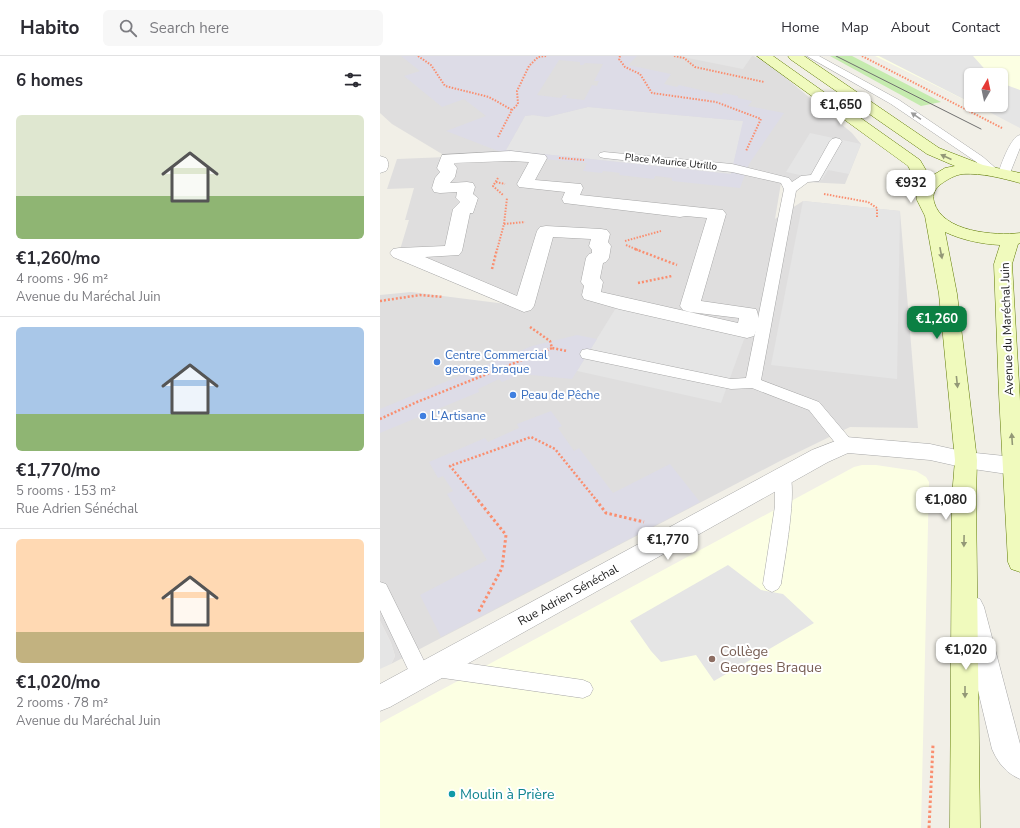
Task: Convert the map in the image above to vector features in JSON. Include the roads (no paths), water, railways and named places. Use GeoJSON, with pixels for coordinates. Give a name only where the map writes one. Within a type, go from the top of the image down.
{"type":"FeatureCollection","features":[{"type":"Feature","properties":{"kind":"main road"},"geometry":{"type":"LineString","coordinates":[[764,56],[914,163],[928,188]]}},
{"type":"Feature","properties":{"kind":"main road"},"geometry":{"type":"LineString","coordinates":[[795,56],[933,151],[954,161],[1020,178]]}},
{"type":"Feature","properties":{"kind":"main road"},"geometry":{"type":"LineString","coordinates":[[965,828],[964,583],[966,460],[948,294],[933,215],[926,201],[925,194],[928,188],[936,180],[948,173],[964,170],[993,171]]}},
{"type":"Feature","properties":{"kind":"main road"},"geometry":{"type":"LineString","coordinates":[[933,215],[947,226],[966,235],[987,239],[1015,239]]}},
{"type":"Feature","properties":{"kind":"main road","name":"Avenue du Maréchal Juin"},"geometry":{"type":"LineString","coordinates":[[1015,239],[1003,264],[1014,395],[1014,466],[1020,562]]}},
{"type":"Feature","properties":{"kind":"street"},"geometry":{"type":"LineString","coordinates":[[511,156],[539,158],[525,184],[575,188],[570,199],[680,212],[681,210],[718,214],[690,306],[749,313],[747,331],[619,303],[591,295],[594,282],[590,282],[595,258],[600,258],[602,246],[598,246],[600,234],[546,232],[524,306],[399,253],[453,251],[462,209],[467,209],[470,198],[464,198],[467,188],[440,188],[443,178],[447,178],[449,168],[445,168],[448,158],[511,156]]}},
{"type":"Feature","properties":{"kind":"street"},"geometry":{"type":"LineString","coordinates":[[380,160],[380,168]]}},
{"type":"Feature","properties":{"kind":"street","name":"Rue Adrien Sénéchal"},"geometry":{"type":"LineString","coordinates":[[380,698],[783,476],[820,456],[846,445],[930,452],[966,460],[1014,466]]}},
{"type":"Feature","properties":{"kind":"street"},"geometry":{"type":"LineString","coordinates":[[964,583],[1013,757]]}},
{"type":"Feature","properties":{"kind":"lane"},"geometry":{"type":"LineString","coordinates":[[812,56],[895,102],[979,159],[993,171],[1009,158],[1020,138]]}},
{"type":"Feature","properties":{"kind":"lane"},"geometry":{"type":"LineString","coordinates":[[753,383],[790,189],[805,179],[815,178],[836,141]]}},
{"type":"Feature","properties":{"kind":"lane","name":"Place Maurice Utrillo"},"geometry":{"type":"LineString","coordinates":[[604,155],[737,170],[785,181],[790,189]]}},
{"type":"Feature","properties":{"kind":"lane"},"geometry":{"type":"LineString","coordinates":[[587,354],[731,384],[753,383],[814,406],[846,445]]}},
{"type":"Feature","properties":{"kind":"lane"},"geometry":{"type":"LineString","coordinates":[[772,584],[783,506],[783,476]]}},
{"type":"Feature","properties":{"kind":"lane"},"geometry":{"type":"LineString","coordinates":[[380,590],[438,667],[583,689]]}},
{"type":"Feature","properties":{"kind":"tram line"},"geometry":{"type":"LineString","coordinates":[[836,56],[981,129]]}},
{"type":"Feature","properties":{"kind":"place","name":"Centre Commercial georges braque"},"geometry":{"type":"Point","coordinates":[437,362]}},
{"type":"Feature","properties":{"kind":"place","name":"Peau de Pêche"},"geometry":{"type":"Point","coordinates":[513,395]}},
{"type":"Feature","properties":{"kind":"place","name":"L'Artisane"},"geometry":{"type":"Point","coordinates":[423,416]}},
{"type":"Feature","properties":{"kind":"place","name":"Collège Georges Braque"},"geometry":{"type":"Point","coordinates":[712,659]}},
{"type":"Feature","properties":{"kind":"place","name":"Moulin à Prière"},"geometry":{"type":"Point","coordinates":[452,794]}}]}
